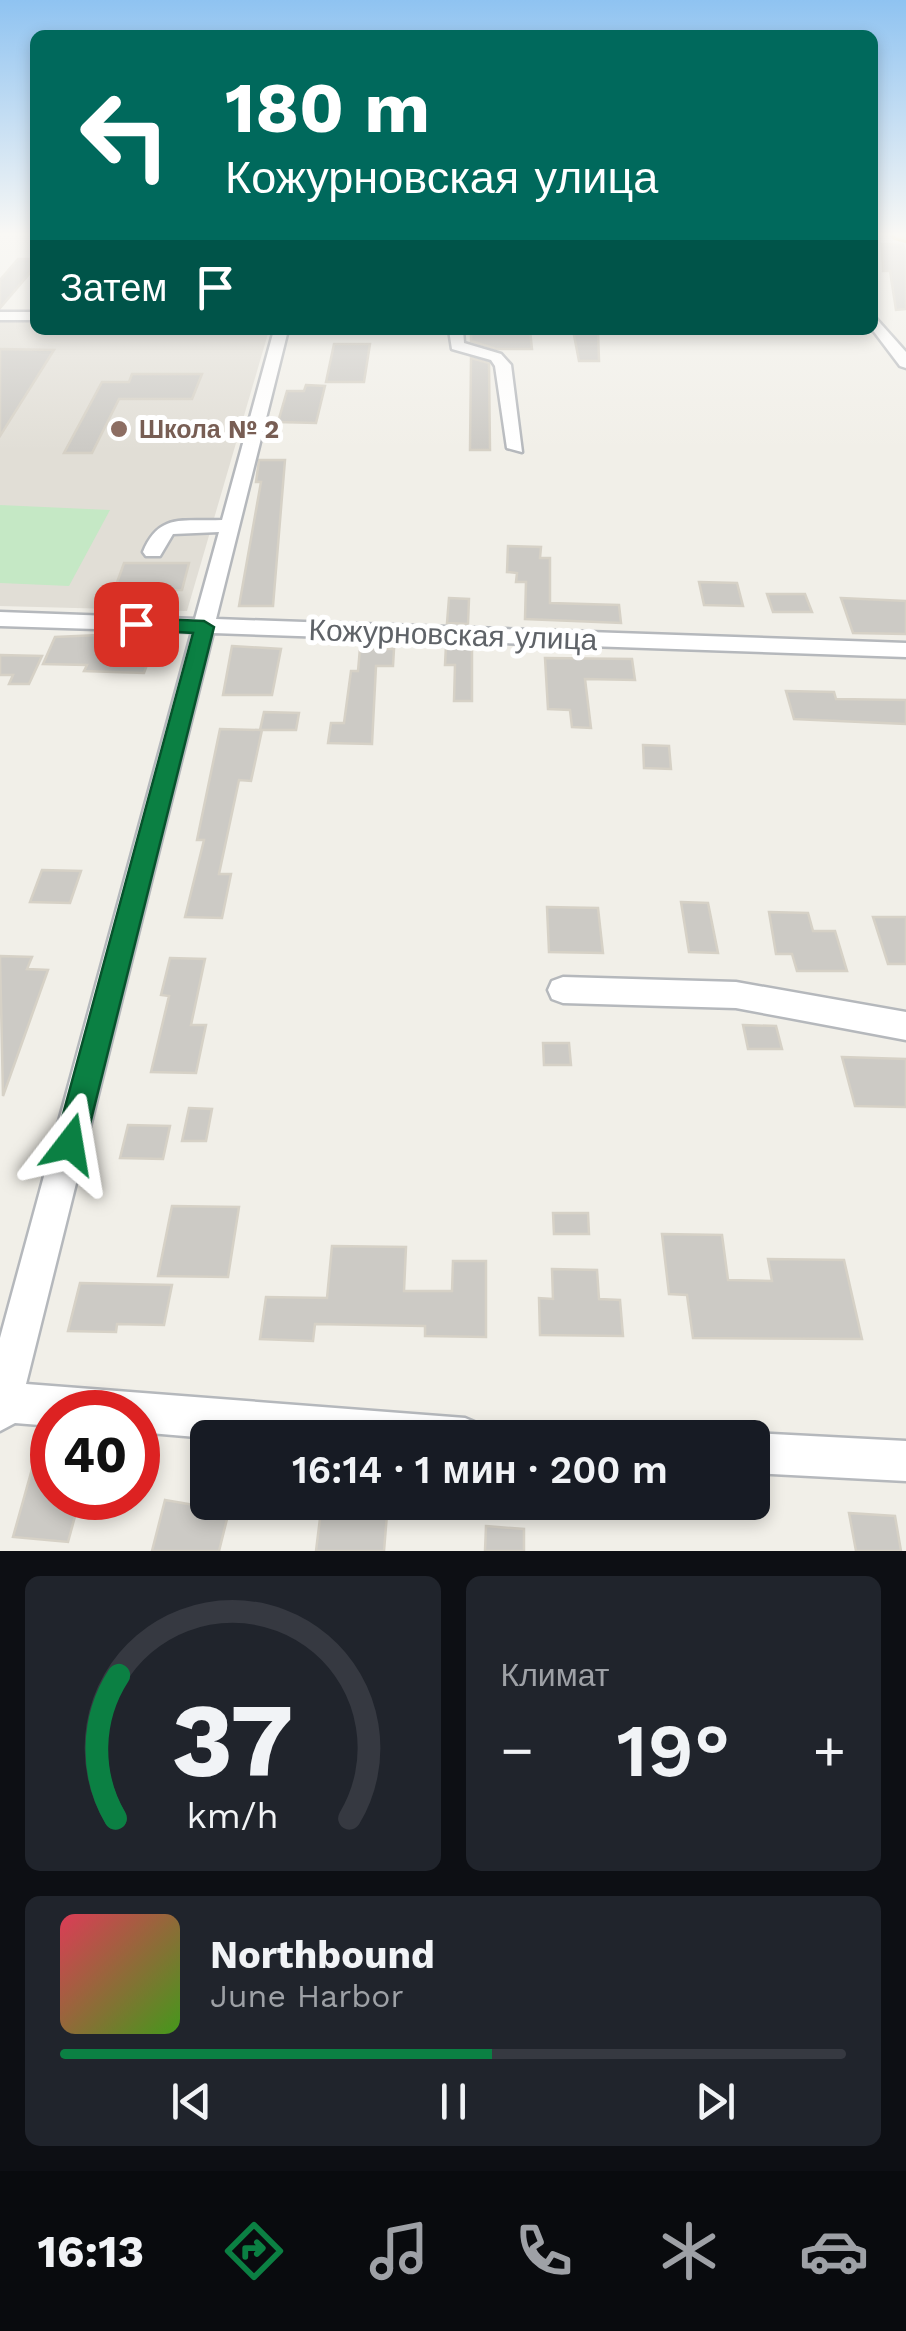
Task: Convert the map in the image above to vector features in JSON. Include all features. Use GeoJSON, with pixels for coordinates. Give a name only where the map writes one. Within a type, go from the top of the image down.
{"type":"FeatureCollection","features":[{"type":"Feature","properties":{"kind":"street"},"geometry":{"type":"LineString","coordinates":[[0,316],[30,316]]}},
{"type":"Feature","properties":{"kind":"street"},"geometry":{"type":"LineString","coordinates":[[878,327],[904,358]]}},
{"type":"Feature","properties":{"kind":"street"},"geometry":{"type":"LineString","coordinates":[[212,1420],[1,1405],[280,335]]}},
{"type":"Feature","properties":{"kind":"street"},"geometry":{"type":"LineString","coordinates":[[456,335],[457,346],[496,357],[503,365],[516,448]]}},
{"type":"Feature","properties":{"kind":"street"},"geometry":{"type":"LineString","coordinates":[[154,552],[160,534],[168,528],[230,526]]}},
{"type":"Feature","properties":{"kind":"street","name":"Кожурновская улица"},"geometry":{"type":"LineString","coordinates":[[0,620],[906,650]]}},
{"type":"Feature","properties":{"kind":"street"},"geometry":{"type":"LineString","coordinates":[[564,990],[736,995],[906,1026]]}},
{"type":"Feature","properties":{"kind":"street"},"geometry":{"type":"LineString","coordinates":[[770,1454],[906,1462]]}},
{"type":"Feature","properties":{"kind":"shaded area","name":"Школа № 2"},"geometry":{"type":"Polygon","coordinates":[[[0,321],[30,321],[30,335],[268,335],[187,611],[0,606],[0,321]]]}},
{"type":"Feature","properties":{"kind":"green space"},"geometry":{"type":"Polygon","coordinates":[[[0,505],[110,510],[69,586],[0,583],[0,505]]]}},
{"type":"Feature","properties":{"kind":"building"},"geometry":{"type":"Polygon","coordinates":[[[471,335],[531,335],[532,349],[496,349],[471,341],[471,335]]]}},
{"type":"Feature","properties":{"kind":"building"},"geometry":{"type":"Polygon","coordinates":[[[574,335],[598,335],[599,361],[579,361],[574,335]]]}},
{"type":"Feature","properties":{"kind":"building"},"geometry":{"type":"Polygon","coordinates":[[[334,344],[370,344],[364,382],[326,382],[334,344]]]}},
{"type":"Feature","properties":{"kind":"building"},"geometry":{"type":"Polygon","coordinates":[[[0,349],[54,350],[0,436],[0,349]]]}},
{"type":"Feature","properties":{"kind":"building"},"geometry":{"type":"Polygon","coordinates":[[[471,358],[489,363],[490,450],[470,450],[471,358]]]}},
{"type":"Feature","properties":{"kind":"building"},"geometry":{"type":"Polygon","coordinates":[[[132,374],[202,374],[192,399],[119,399],[92,453],[64,453],[102,382],[129,382],[132,374]]]}},
{"type":"Feature","properties":{"kind":"building"},"geometry":{"type":"Polygon","coordinates":[[[306,385],[325,386],[316,423],[278,422],[287,391],[304,391],[306,385]]]}},
{"type":"Feature","properties":{"kind":"building"},"geometry":{"type":"Polygon","coordinates":[[[259,460],[285,460],[273,606],[239,606],[261,482],[256,482],[259,460]]]}},
{"type":"Feature","properties":{"kind":"building"},"geometry":{"type":"Polygon","coordinates":[[[508,546],[541,547],[540,558],[550,558],[550,603],[619,605],[621,623],[525,619],[526,582],[516,582],[517,573],[507,572],[508,546]]]}},
{"type":"Feature","properties":{"kind":"building"},"geometry":{"type":"Polygon","coordinates":[[[124,563],[189,563],[182,590],[114,591],[124,563]]]}},
{"type":"Feature","properties":{"kind":"building"},"geometry":{"type":"Polygon","coordinates":[[[699,582],[737,583],[743,606],[704,605],[699,582]]]}},
{"type":"Feature","properties":{"kind":"building"},"geometry":{"type":"Polygon","coordinates":[[[767,594],[805,594],[812,612],[773,612],[767,594]]]}},
{"type":"Feature","properties":{"kind":"building"},"geometry":{"type":"Polygon","coordinates":[[[449,598],[469,599],[468,624],[447,623],[449,598]]]}},
{"type":"Feature","properties":{"kind":"building"},"geometry":{"type":"Polygon","coordinates":[[[841,598],[906,601],[906,634],[853,633],[841,598]]]}},
{"type":"Feature","properties":{"kind":"building"},"geometry":{"type":"Polygon","coordinates":[[[99,635],[156,640],[144,673],[84,671],[87,665],[43,664],[55,637],[99,635]]]}},
{"type":"Feature","properties":{"kind":"building"},"geometry":{"type":"Polygon","coordinates":[[[446,645],[472,646],[472,701],[454,701],[455,665],[445,665],[446,645]]]}},
{"type":"Feature","properties":{"kind":"building"},"geometry":{"type":"Polygon","coordinates":[[[232,646],[281,649],[272,695],[223,695],[232,646]]]}},
{"type":"Feature","properties":{"kind":"building"},"geometry":{"type":"Polygon","coordinates":[[[360,648],[394,649],[393,666],[376,666],[372,744],[328,743],[331,723],[344,723],[351,671],[358,671],[360,648]]]}},
{"type":"Feature","properties":{"kind":"building"},"geometry":{"type":"Polygon","coordinates":[[[0,655],[42,656],[29,684],[9,684],[13,675],[0,675],[0,655]]]}},
{"type":"Feature","properties":{"kind":"building"},"geometry":{"type":"Polygon","coordinates":[[[545,658],[632,659],[635,680],[585,679],[591,728],[572,727],[570,710],[548,709],[545,658]]]}},
{"type":"Feature","properties":{"kind":"building"},"geometry":{"type":"Polygon","coordinates":[[[786,691],[834,692],[836,699],[906,700],[906,724],[794,719],[786,691]]]}},
{"type":"Feature","properties":{"kind":"building"},"geometry":{"type":"Polygon","coordinates":[[[264,712],[299,713],[296,730],[262,730],[251,781],[239,780],[219,874],[231,874],[222,918],[185,917],[204,840],[197,840],[220,729],[260,730],[264,712]]]}},
{"type":"Feature","properties":{"kind":"building"},"geometry":{"type":"Polygon","coordinates":[[[643,745],[669,746],[671,769],[644,768],[643,745]]]}},
{"type":"Feature","properties":{"kind":"building"},"geometry":{"type":"Polygon","coordinates":[[[42,870],[81,871],[70,903],[30,902],[42,870]]]}},
{"type":"Feature","properties":{"kind":"building"},"geometry":{"type":"Polygon","coordinates":[[[681,902],[708,903],[718,953],[689,952],[681,902]]]}},
{"type":"Feature","properties":{"kind":"building"},"geometry":{"type":"Polygon","coordinates":[[[547,907],[598,908],[603,953],[549,952],[547,907]]]}},
{"type":"Feature","properties":{"kind":"building"},"geometry":{"type":"Polygon","coordinates":[[[769,912],[808,913],[813,931],[835,931],[847,971],[797,971],[792,954],[776,954],[769,912]]]}},
{"type":"Feature","properties":{"kind":"building"},"geometry":{"type":"Polygon","coordinates":[[[873,917],[906,917],[906,964],[888,964],[873,917]]]}},
{"type":"Feature","properties":{"kind":"building"},"geometry":{"type":"Polygon","coordinates":[[[0,956],[32,957],[27,969],[48,970],[3,1096],[0,956]]]}},
{"type":"Feature","properties":{"kind":"building"},"geometry":{"type":"Polygon","coordinates":[[[170,958],[205,959],[191,1025],[206,1025],[196,1073],[151,1072],[169,996],[161,995],[170,958]]]}},
{"type":"Feature","properties":{"kind":"building"},"geometry":{"type":"Polygon","coordinates":[[[743,1025],[776,1026],[782,1049],[748,1049],[743,1025]]]}},
{"type":"Feature","properties":{"kind":"building"},"geometry":{"type":"Polygon","coordinates":[[[543,1043],[569,1043],[571,1065],[544,1065],[543,1043]]]}},
{"type":"Feature","properties":{"kind":"building"},"geometry":{"type":"Polygon","coordinates":[[[842,1057],[906,1059],[906,1107],[855,1106],[842,1057]]]}},
{"type":"Feature","properties":{"kind":"building"},"geometry":{"type":"Polygon","coordinates":[[[189,1108],[212,1109],[206,1141],[182,1141],[189,1108]]]}},
{"type":"Feature","properties":{"kind":"building"},"geometry":{"type":"Polygon","coordinates":[[[128,1125],[170,1126],[163,1159],[120,1158],[128,1125]]]}},
{"type":"Feature","properties":{"kind":"building"},"geometry":{"type":"Polygon","coordinates":[[[172,1206],[239,1207],[228,1277],[158,1276],[172,1206]]]}},
{"type":"Feature","properties":{"kind":"building"},"geometry":{"type":"Polygon","coordinates":[[[553,1213],[588,1213],[589,1234],[554,1234],[553,1213]]]}},
{"type":"Feature","properties":{"kind":"building"},"geometry":{"type":"Polygon","coordinates":[[[662,1234],[722,1235],[728,1280],[772,1281],[768,1259],[844,1260],[862,1339],[693,1338],[687,1295],[669,1294],[662,1234]]]}},
{"type":"Feature","properties":{"kind":"building"},"geometry":{"type":"Polygon","coordinates":[[[332,1246],[406,1247],[404,1291],[452,1291],[453,1261],[486,1261],[486,1337],[425,1336],[425,1326],[315,1324],[313,1341],[260,1339],[266,1297],[327,1298],[332,1246]]]}},
{"type":"Feature","properties":{"kind":"building"},"geometry":{"type":"Polygon","coordinates":[[[552,1269],[597,1270],[599,1299],[620,1300],[623,1336],[540,1335],[539,1298],[553,1299],[552,1269]]]}},
{"type":"Feature","properties":{"kind":"building"},"geometry":{"type":"Polygon","coordinates":[[[80,1283],[172,1285],[164,1325],[117,1324],[116,1332],[68,1331],[80,1283]]]}},
{"type":"Feature","properties":{"kind":"building"},"geometry":{"type":"Polygon","coordinates":[[[30,1476],[30,1520],[74,1520],[68,1542],[13,1537],[30,1476]]]}},
{"type":"Feature","properties":{"kind":"building"},"geometry":{"type":"Polygon","coordinates":[[[165,1500],[190,1504],[190,1520],[227,1520],[219,1551],[152,1551],[165,1500]]]}},
{"type":"Feature","properties":{"kind":"building"},"geometry":{"type":"Polygon","coordinates":[[[849,1513],[895,1516],[901,1551],[856,1551],[849,1513]]]}},
{"type":"Feature","properties":{"kind":"building"},"geometry":{"type":"Polygon","coordinates":[[[320,1520],[387,1520],[384,1551],[316,1551],[320,1520]]]}},
{"type":"Feature","properties":{"kind":"building"},"geometry":{"type":"Polygon","coordinates":[[[486,1526],[524,1529],[524,1551],[485,1551],[486,1526]]]}},
{"type":"Feature","properties":{"kind":"place","name":"Школа № 2"},"geometry":{"type":"Point","coordinates":[119,429]}},
{"type":"Feature","properties":{"kind":"route"},"geometry":{"type":"LineString","coordinates":[[70,1144],[204,627],[136,624]]}}]}
